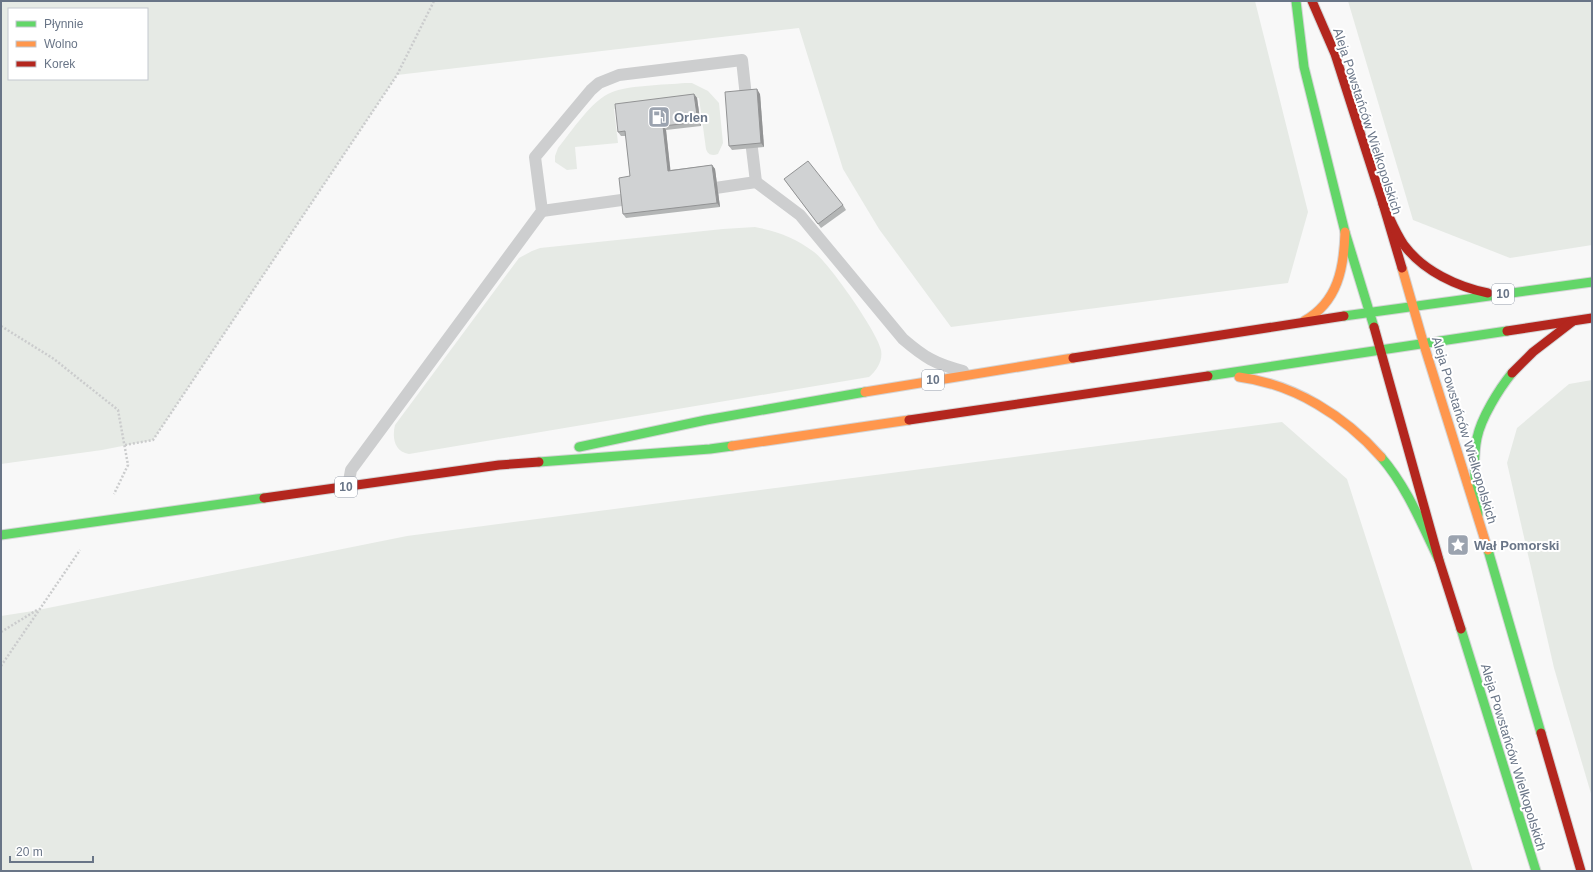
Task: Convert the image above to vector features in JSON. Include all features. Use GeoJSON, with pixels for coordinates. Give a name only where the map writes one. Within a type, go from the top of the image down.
{"type":"FeatureCollection","features":[{"type":"Feature","properties":{"kind":"main road","name":"Aleja Powstańców Wielkopolskich"},"geometry":{"type":"LineString","coordinates":[[1296,1],[1304,66],[1346,232],[1381,351],[1439,560],[1536,871]]}},
{"type":"Feature","properties":{"kind":"main road","name":"Aleja Powstańców Wielkopolskich"},"geometry":{"type":"LineString","coordinates":[[1312,1],[1335,54],[1383,204],[1424,345],[1478,515],[1581,871]]}},
{"type":"Feature","properties":{"kind":"main road"},"geometry":{"type":"LineString","coordinates":[[1383,204],[1405,246],[1424,264],[1468,288],[1486,293],[1503,294]]}},
{"type":"Feature","properties":{"kind":"main road"},"geometry":{"type":"LineString","coordinates":[[1300,323],[1313,318],[1323,309],[1333,293],[1341,270],[1346,232]]}},
{"type":"Feature","properties":{"kind":"main road","name":"10"},"geometry":{"type":"LineString","coordinates":[[499,465],[706,420],[971,374],[1369,312],[1592,282]]}},
{"type":"Feature","properties":{"kind":"main road","name":"10"},"geometry":{"type":"LineString","coordinates":[[1,536],[499,465],[710,449],[1424,345],[1592,318]]}},
{"type":"Feature","properties":{"kind":"main road"},"geometry":{"type":"LineString","coordinates":[[1478,515],[1475,471],[1477,438],[1493,398],[1514,369],[1535,349],[1575,320]]}},
{"type":"Feature","properties":{"kind":"main road"},"geometry":{"type":"LineString","coordinates":[[1218,374],[1263,381],[1304,397],[1342,420],[1365,440],[1386,464],[1413,508],[1439,560]]}},
{"type":"Feature","properties":{"kind":"lane"},"geometry":{"type":"LineString","coordinates":[[348,486],[351,470],[542,211],[535,157],[587,94],[600,83],[619,75],[742,60],[756,182]]}},
{"type":"Feature","properties":{"kind":"lane"},"geometry":{"type":"LineString","coordinates":[[693,191],[756,182],[800,215],[903,339],[920,353],[940,365],[971,374]]}},
{"type":"Feature","properties":{"kind":"lane"},"geometry":{"type":"LineString","coordinates":[[542,211],[645,197]]}},
{"type":"Feature","properties":{"kind":"path"},"geometry":{"type":"LineString","coordinates":[[125,445],[153,440],[397,75],[434,1]]}},
{"type":"Feature","properties":{"kind":"path"},"geometry":{"type":"LineString","coordinates":[[1,326],[54,359],[118,410],[128,465],[100,522],[1,666]]}},
{"type":"Feature","properties":{"kind":"path"},"geometry":{"type":"LineString","coordinates":[[1,632],[40,608]]}},
{"type":"Feature","properties":{"kind":"shaded area"},"geometry":{"type":"Polygon","coordinates":[[[1,1],[1255,1],[1308,212],[1288,283],[951,327],[879,229],[843,169],[799,28],[397,75],[153,440],[102,450],[1,464],[1,1]]]}},
{"type":"Feature","properties":{"kind":"shaded area"},"geometry":{"type":"Polygon","coordinates":[[[1348,1],[1592,1],[1592,245],[1510,258],[1413,220],[1348,1]]]}},
{"type":"Feature","properties":{"kind":"shaded area"},"geometry":{"type":"Polygon","coordinates":[[[692,83],[708,91],[719,103],[723,143],[718,154],[710,154],[706,149],[699,98],[614,109],[618,143],[575,147],[577,169],[567,170],[555,162],[555,156],[558,148],[575,126],[601,98],[615,91],[634,87],[692,83]]]}},
{"type":"Feature","properties":{"kind":"shaded area"},"geometry":{"type":"Polygon","coordinates":[[[755,227],[786,236],[807,247],[821,259],[841,283],[871,329],[881,350],[879,365],[869,377],[409,454],[404,453],[397,447],[394,439],[395,425],[519,258],[540,248],[755,227]]]}},
{"type":"Feature","properties":{"kind":"shaded area"},"geometry":{"type":"Polygon","coordinates":[[[1592,380],[1592,797],[1554,668],[1507,463],[1517,428],[1569,384],[1592,380]]]}},
{"type":"Feature","properties":{"kind":"shaded area"},"geometry":{"type":"Polygon","coordinates":[[[1282,422],[1347,479],[1473,871],[1,871],[1,616],[33,611],[407,536],[1282,422]]]}},
{"type":"Feature","properties":{"kind":"building"},"geometry":{"type":"Polygon","coordinates":[[[757,89],[761,143],[729,146],[725,92],[757,89]]]}},
{"type":"Feature","properties":{"kind":"building"},"geometry":{"type":"Polygon","coordinates":[[[694,94],[698,122],[663,126],[668,171],[712,165],[717,203],[623,214],[619,178],[630,176],[625,131],[618,132],[615,104],[694,94]]]}},
{"type":"Feature","properties":{"kind":"building"},"geometry":{"type":"Polygon","coordinates":[[[808,161],[843,205],[818,224],[784,179],[808,161]]]}},
{"type":"Feature","properties":{"kind":"traffic: fast"},"geometry":{"type":"LineString","coordinates":[[1296,1],[1304,67],[1345,232],[1374,327]]}},
{"type":"Feature","properties":{"kind":"traffic: fast"},"geometry":{"type":"LineString","coordinates":[[1344,316],[1592,282]]}},
{"type":"Feature","properties":{"kind":"traffic: fast"},"geometry":{"type":"LineString","coordinates":[[1208,376],[1507,331]]}},
{"type":"Feature","properties":{"kind":"traffic: fast"},"geometry":{"type":"LineString","coordinates":[[1478,515],[1475,486],[1477,438],[1482,422],[1491,404],[1512,373]]}},
{"type":"Feature","properties":{"kind":"traffic: fast"},"geometry":{"type":"LineString","coordinates":[[579,447],[706,420],[865,392]]}},
{"type":"Feature","properties":{"kind":"traffic: fast"},"geometry":{"type":"LineString","coordinates":[[539,462],[732,446]]}},
{"type":"Feature","properties":{"kind":"traffic: fast"},"geometry":{"type":"LineString","coordinates":[[1381,457],[1399,481],[1439,560]]}},
{"type":"Feature","properties":{"kind":"traffic: fast"},"geometry":{"type":"LineString","coordinates":[[1,535],[264,498]]}},
{"type":"Feature","properties":{"kind":"traffic: fast"},"geometry":{"type":"LineString","coordinates":[[1488,550],[1541,733]]}},
{"type":"Feature","properties":{"kind":"traffic: fast"},"geometry":{"type":"LineString","coordinates":[[1461,629],[1536,871]]}},
{"type":"Feature","properties":{"kind":"traffic: slow"},"geometry":{"type":"LineString","coordinates":[[1304,321],[1325,304],[1332,294],[1341,271],[1345,232]]}},
{"type":"Feature","properties":{"kind":"traffic: slow"},"geometry":{"type":"LineString","coordinates":[[1402,268],[1424,345],[1488,550]]}},
{"type":"Feature","properties":{"kind":"traffic: slow"},"geometry":{"type":"LineString","coordinates":[[865,392],[1073,358]]}},
{"type":"Feature","properties":{"kind":"traffic: slow"},"geometry":{"type":"LineString","coordinates":[[1239,377],[1279,387],[1317,404],[1351,428],[1381,457]]}},
{"type":"Feature","properties":{"kind":"traffic: slow"},"geometry":{"type":"LineString","coordinates":[[732,446],[909,420]]}},
{"type":"Feature","properties":{"kind":"traffic: jam"},"geometry":{"type":"LineString","coordinates":[[1312,1],[1335,54],[1402,268]]}},
{"type":"Feature","properties":{"kind":"traffic: jam"},"geometry":{"type":"LineString","coordinates":[[1383,204],[1404,245],[1421,263],[1453,282],[1488,293]]}},
{"type":"Feature","properties":{"kind":"traffic: jam"},"geometry":{"type":"LineString","coordinates":[[1073,358],[1344,316]]}},
{"type":"Feature","properties":{"kind":"traffic: jam"},"geometry":{"type":"LineString","coordinates":[[1507,331],[1592,318]]}},
{"type":"Feature","properties":{"kind":"traffic: jam"},"geometry":{"type":"LineString","coordinates":[[1512,373],[1533,352],[1572,322]]}},
{"type":"Feature","properties":{"kind":"traffic: jam"},"geometry":{"type":"LineString","coordinates":[[1374,327],[1439,560],[1461,629]]}},
{"type":"Feature","properties":{"kind":"traffic: jam"},"geometry":{"type":"LineString","coordinates":[[909,420],[1208,376]]}},
{"type":"Feature","properties":{"kind":"traffic: jam"},"geometry":{"type":"LineString","coordinates":[[264,498],[499,465],[539,462]]}},
{"type":"Feature","properties":{"kind":"traffic: jam"},"geometry":{"type":"LineString","coordinates":[[1541,733],[1581,871]]}},
{"type":"Feature","properties":{"kind":"place","name":"Orlen"},"geometry":{"type":"Point","coordinates":[659,117]}},
{"type":"Feature","properties":{"kind":"place","name":"Wał Pomorski"},"geometry":{"type":"Point","coordinates":[1458,545]}}]}
